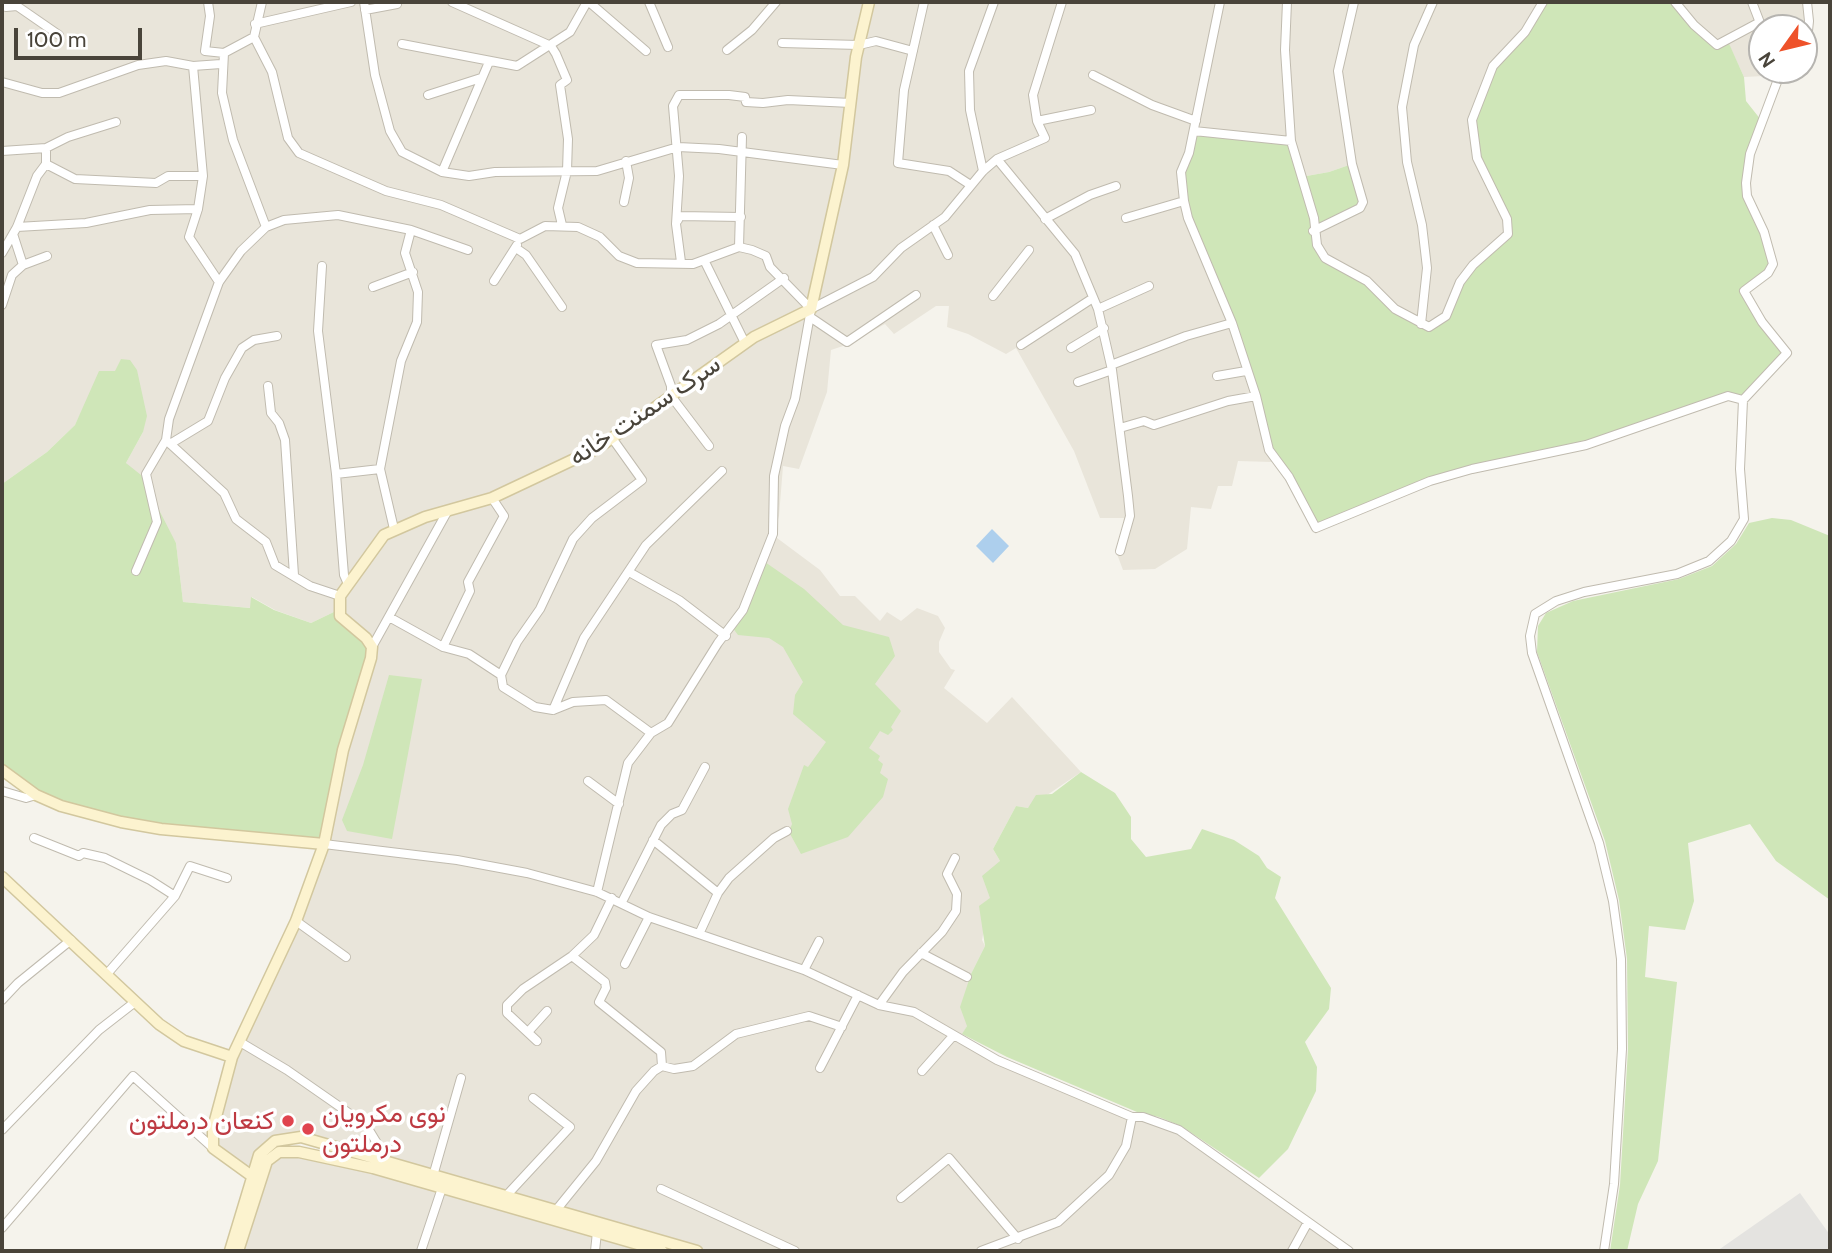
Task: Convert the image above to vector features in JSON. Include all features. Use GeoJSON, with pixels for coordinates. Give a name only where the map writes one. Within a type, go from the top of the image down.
{"type":"FeatureCollection","features":[{"type":"Feature","properties":{"kind":"street"},"geometry":{"type":"LineString","coordinates":[[2,2],[6,7],[17,6],[59,35]]}},
{"type":"Feature","properties":{"kind":"street"},"geometry":{"type":"LineString","coordinates":[[208,2],[210,16],[205,51],[224,53],[254,37]]}},
{"type":"Feature","properties":{"kind":"street"},"geometry":{"type":"LineString","coordinates":[[262,2],[254,37],[272,72],[280,115],[288,138],[299,153],[386,191],[442,205],[520,239]]}},
{"type":"Feature","properties":{"kind":"street"},"geometry":{"type":"LineString","coordinates":[[255,24],[351,2]]}},
{"type":"Feature","properties":{"kind":"street"},"geometry":{"type":"LineString","coordinates":[[452,2],[486,20],[551,46],[567,80],[559,85],[568,139],[567,171],[558,208],[562,225]]}},
{"type":"Feature","properties":{"kind":"street"},"geometry":{"type":"LineString","coordinates":[[402,44],[517,66],[570,32],[588,2],[646,51]]}},
{"type":"Feature","properties":{"kind":"street"},"geometry":{"type":"LineString","coordinates":[[649,2],[668,47]]}},
{"type":"Feature","properties":{"kind":"street"},"geometry":{"type":"LineString","coordinates":[[727,50],[752,30],[776,2]]}},
{"type":"Feature","properties":{"kind":"street"},"geometry":{"type":"LineString","coordinates":[[597,892],[628,763],[651,733],[668,723],[743,610],[773,534],[774,476],[785,426],[795,399],[843,166],[859,45],[869,2]]}},
{"type":"Feature","properties":{"kind":"street"},"geometry":{"type":"LineString","coordinates":[[924,2],[904,90],[898,163],[949,171],[969,184]]}},
{"type":"Feature","properties":{"kind":"street"},"geometry":{"type":"LineString","coordinates":[[983,171],[970,110],[970,71],[994,2]]}},
{"type":"Feature","properties":{"kind":"street"},"geometry":{"type":"LineString","coordinates":[[811,313],[873,277],[901,248],[945,217],[969,184],[997,159],[1045,138],[1037,121],[1033,94],[1062,2]]}},
{"type":"Feature","properties":{"kind":"street"},"geometry":{"type":"LineString","coordinates":[[1219,2],[1194,131],[1181,172],[1184,201],[1188,218],[1232,323],[1256,396],[1269,450],[1289,477],[1316,528],[1408,489],[1451,475],[1586,445],[1728,396],[1743,400]]}},
{"type":"Feature","properties":{"kind":"street"},"geometry":{"type":"LineString","coordinates":[[1287,2],[1285,50],[1291,141],[1314,218],[1313,231],[1325,258],[1367,281],[1395,309],[1429,327],[1440,323],[1466,274],[1508,234],[1507,219],[1477,159],[1472,121],[1493,66],[1525,32],[1543,2]]}},
{"type":"Feature","properties":{"kind":"street"},"geometry":{"type":"LineString","coordinates":[[1313,231],[1360,208],[1363,202],[1352,164],[1338,71],[1354,2]]}},
{"type":"Feature","properties":{"kind":"street"},"geometry":{"type":"LineString","coordinates":[[1421,324],[1427,268],[1422,225],[1407,162],[1402,107],[1414,45],[1433,2]]}},
{"type":"Feature","properties":{"kind":"street"},"geometry":{"type":"LineString","coordinates":[[1675,2],[1694,25],[1717,45],[1748,31]]}},
{"type":"Feature","properties":{"kind":"street"},"geometry":{"type":"LineString","coordinates":[[397,4],[364,6],[379,96],[390,131],[402,152],[442,172],[469,176],[495,172],[597,171],[678,147],[719,149],[843,166]]}},
{"type":"Feature","properties":{"kind":"street"},"geometry":{"type":"LineString","coordinates":[[782,43],[859,45],[876,41],[913,51]]}},
{"type":"Feature","properties":{"kind":"street"},"geometry":{"type":"LineString","coordinates":[[224,53],[221,64],[222,93],[233,141],[266,227]]}},
{"type":"Feature","properties":{"kind":"street"},"geometry":{"type":"LineString","coordinates":[[2,82],[42,93],[59,93],[138,65],[166,61],[193,66],[221,64]]}},
{"type":"Feature","properties":{"kind":"street"},"geometry":{"type":"LineString","coordinates":[[442,172],[489,62]]}},
{"type":"Feature","properties":{"kind":"street"},"geometry":{"type":"LineString","coordinates":[[193,66],[203,176],[198,208],[189,237],[219,282]]}},
{"type":"Feature","properties":{"kind":"street"},"geometry":{"type":"LineString","coordinates":[[1093,75],[1152,105],[1196,121]]}},
{"type":"Feature","properties":{"kind":"street"},"geometry":{"type":"LineString","coordinates":[[428,95],[481,78]]}},
{"type":"Feature","properties":{"kind":"street"},"geometry":{"type":"LineString","coordinates":[[1604,1251],[1614,1184],[1618,1130],[1623,1009],[1621,960],[1613,901],[1599,843],[1532,653],[1530,636],[1535,614],[1556,601],[1584,592],[1677,574],[1709,561],[1731,541],[1744,519],[1740,468],[1743,400],[1787,353],[1762,323],[1744,291],[1768,273],[1773,264],[1764,232],[1747,196],[1746,183],[1750,154],[1776,84]]}},
{"type":"Feature","properties":{"kind":"street"},"geometry":{"type":"LineString","coordinates":[[681,262],[676,225],[678,147],[673,106],[679,94],[729,95],[745,97],[746,102],[763,103],[788,100],[851,103]]}},
{"type":"Feature","properties":{"kind":"street"},"geometry":{"type":"LineString","coordinates":[[1037,121],[1091,110]]}},
{"type":"Feature","properties":{"kind":"street"},"geometry":{"type":"LineString","coordinates":[[2,152],[46,148],[68,137],[116,122]]}},
{"type":"Feature","properties":{"kind":"street"},"geometry":{"type":"LineString","coordinates":[[1194,131],[1291,141]]}},
{"type":"Feature","properties":{"kind":"street"},"geometry":{"type":"LineString","coordinates":[[739,247],[742,138]]}},
{"type":"Feature","properties":{"kind":"street"},"geometry":{"type":"LineString","coordinates":[[2,253],[15,230],[29,193],[46,164],[46,148]]}},
{"type":"Feature","properties":{"kind":"street"},"geometry":{"type":"LineString","coordinates":[[997,159],[1075,254],[1104,328],[1112,367],[1130,516],[1120,551]]}},
{"type":"Feature","properties":{"kind":"street"},"geometry":{"type":"LineString","coordinates":[[624,202],[629,178],[626,161]]}},
{"type":"Feature","properties":{"kind":"street"},"geometry":{"type":"LineString","coordinates":[[46,164],[75,179],[156,183],[168,176],[203,176]]}},
{"type":"Feature","properties":{"kind":"street"},"geometry":{"type":"LineString","coordinates":[[1045,219],[1090,195],[1116,186]]}},
{"type":"Feature","properties":{"kind":"street"},"geometry":{"type":"LineString","coordinates":[[1126,218],[1184,201]]}},
{"type":"Feature","properties":{"kind":"street"},"geometry":{"type":"LineString","coordinates":[[15,230],[86,223],[150,210],[198,208]]}},
{"type":"Feature","properties":{"kind":"street"},"geometry":{"type":"LineString","coordinates":[[372,647],[366,638],[340,616],[340,596],[310,586],[275,565],[266,542],[236,519],[224,494],[168,442],[169,419],[219,282],[241,251],[266,227],[294,219],[338,215],[411,230],[468,250]]}},
{"type":"Feature","properties":{"kind":"street"},"geometry":{"type":"LineString","coordinates":[[676,225],[679,216],[741,217]]}},
{"type":"Feature","properties":{"kind":"street"},"geometry":{"type":"LineString","coordinates":[[494,281],[520,239],[545,226],[562,225],[579,227],[600,237],[618,256],[637,263],[693,264],[705,262],[739,247],[766,256],[770,267],[783,278],[811,313],[847,342],[897,311],[916,295]]}},
{"type":"Feature","properties":{"kind":"street"},"geometry":{"type":"LineString","coordinates":[[933,225],[948,256]]}},
{"type":"Feature","properties":{"kind":"street"},"geometry":{"type":"LineString","coordinates":[[15,230],[23,265]]}},
{"type":"Feature","properties":{"kind":"street"},"geometry":{"type":"LineString","coordinates":[[394,529],[380,469],[401,361],[417,322],[418,292],[405,253],[411,230]]}},
{"type":"Feature","properties":{"kind":"street"},"geometry":{"type":"LineString","coordinates":[[516,248],[526,256],[562,307]]}},
{"type":"Feature","properties":{"kind":"street"},"geometry":{"type":"LineString","coordinates":[[993,296],[1029,250]]}},
{"type":"Feature","properties":{"kind":"street"},"geometry":{"type":"LineString","coordinates":[[2,305],[12,275],[23,265],[47,256]]}},
{"type":"Feature","properties":{"kind":"street"},"geometry":{"type":"LineString","coordinates":[[705,262],[745,343]]}},
{"type":"Feature","properties":{"kind":"street"},"geometry":{"type":"LineString","coordinates":[[322,267],[318,331],[336,474],[344,575],[348,584]]}},
{"type":"Feature","properties":{"kind":"street"},"geometry":{"type":"LineString","coordinates":[[373,287],[413,272]]}},
{"type":"Feature","properties":{"kind":"street"},"geometry":{"type":"LineString","coordinates":[[709,446],[671,396],[671,386],[656,345],[687,340],[719,324],[783,278]]}},
{"type":"Feature","properties":{"kind":"street"},"geometry":{"type":"LineString","coordinates":[[1098,309],[1149,286]]}},
{"type":"Feature","properties":{"kind":"street"},"geometry":{"type":"LineString","coordinates":[[1021,345],[1093,298]]}},
{"type":"Feature","properties":{"kind":"street","name":"سرک سمنت خانه"},"geometry":{"type":"LineString","coordinates":[[340,596],[366,555],[383,535],[394,529],[492,498],[558,469],[612,438],[745,343],[811,313]]}},
{"type":"Feature","properties":{"kind":"street"},"geometry":{"type":"LineString","coordinates":[[1078,382],[1186,335],[1232,323]]}},
{"type":"Feature","properties":{"kind":"street"},"geometry":{"type":"LineString","coordinates":[[1071,348],[1104,328]]}},
{"type":"Feature","properties":{"kind":"street"},"geometry":{"type":"LineString","coordinates":[[136,571],[157,522],[146,474],[168,442],[210,418],[225,378],[242,348],[254,340],[277,336]]}},
{"type":"Feature","properties":{"kind":"street"},"geometry":{"type":"LineString","coordinates":[[1217,376],[1246,371]]}},
{"type":"Feature","properties":{"kind":"street"},"geometry":{"type":"LineString","coordinates":[[268,386],[271,413],[279,423],[285,440],[294,575]]}},
{"type":"Feature","properties":{"kind":"street"},"geometry":{"type":"LineString","coordinates":[[1120,428],[1146,421],[1151,425],[1228,401],[1256,396]]}},
{"type":"Feature","properties":{"kind":"street"},"geometry":{"type":"LineString","coordinates":[[612,438],[642,480],[592,518],[573,540],[564,564],[540,609],[517,642],[501,675],[503,687],[535,707],[553,710],[573,702],[606,700],[651,733]]}},
{"type":"Feature","properties":{"kind":"street"},"geometry":{"type":"LineString","coordinates":[[336,474],[380,469]]}},
{"type":"Feature","properties":{"kind":"street"},"geometry":{"type":"LineString","coordinates":[[553,710],[584,638],[646,545],[722,471]]}},
{"type":"Feature","properties":{"kind":"street"},"geometry":{"type":"LineString","coordinates":[[443,647],[470,591],[468,582],[504,516],[492,498]]}},
{"type":"Feature","properties":{"kind":"street"},"geometry":{"type":"LineString","coordinates":[[213,1148],[215,1118],[232,1057],[296,921],[324,844],[342,750],[372,647],[447,512]]}},
{"type":"Feature","properties":{"kind":"street"},"geometry":{"type":"LineString","coordinates":[[629,572],[679,600],[726,636]]}},
{"type":"Feature","properties":{"kind":"street"},"geometry":{"type":"LineString","coordinates":[[389,617],[443,647],[469,654],[501,675]]}},
{"type":"Feature","properties":{"kind":"street"},"geometry":{"type":"LineString","coordinates":[[622,902],[653,840],[672,814],[682,810],[705,767]]}},
{"type":"Feature","properties":{"kind":"street"},"geometry":{"type":"LineString","coordinates":[[2,770],[36,795],[61,806],[161,829],[457,860],[527,873],[597,892],[649,917],[700,932],[804,970],[879,1005],[914,1012],[997,1060],[1132,1117],[1143,1117],[1179,1130],[1349,1251]]}},
{"type":"Feature","properties":{"kind":"street"},"geometry":{"type":"LineString","coordinates":[[588,781],[619,804]]}},
{"type":"Feature","properties":{"kind":"street"},"geometry":{"type":"LineString","coordinates":[[2,791],[26,798],[36,795]]}},
{"type":"Feature","properties":{"kind":"street"},"geometry":{"type":"LineString","coordinates":[[700,932],[718,893],[729,878],[774,838],[787,831]]}},
{"type":"Feature","properties":{"kind":"street"},"geometry":{"type":"LineString","coordinates":[[34,838],[79,856],[83,853],[105,858],[150,880],[175,896]]}},
{"type":"Feature","properties":{"kind":"street"},"geometry":{"type":"LineString","coordinates":[[653,840],[718,893]]}},
{"type":"Feature","properties":{"kind":"street"},"geometry":{"type":"LineString","coordinates":[[879,1005],[921,953],[942,932],[956,911],[957,894],[947,874],[955,858]]}},
{"type":"Feature","properties":{"kind":"street"},"geometry":{"type":"LineString","coordinates":[[106,975],[175,896],[190,866],[227,878]]}},
{"type":"Feature","properties":{"kind":"street"},"geometry":{"type":"LineString","coordinates":[[2,878],[135,1002],[184,1041],[232,1057]]}},
{"type":"Feature","properties":{"kind":"street"},"geometry":{"type":"LineString","coordinates":[[537,1041],[507,1013],[507,1005],[523,989],[572,956],[594,934],[612,898]]}},
{"type":"Feature","properties":{"kind":"street"},"geometry":{"type":"LineString","coordinates":[[625,964],[649,917]]}},
{"type":"Feature","properties":{"kind":"street"},"geometry":{"type":"LineString","coordinates":[[296,921],[346,957]]}},
{"type":"Feature","properties":{"kind":"street"},"geometry":{"type":"LineString","coordinates":[[2,1000],[71,940]]}},
{"type":"Feature","properties":{"kind":"street"},"geometry":{"type":"LineString","coordinates":[[804,970],[819,941]]}},
{"type":"Feature","properties":{"kind":"street"},"geometry":{"type":"LineString","coordinates":[[921,953],[967,977]]}},
{"type":"Feature","properties":{"kind":"street"},"geometry":{"type":"LineString","coordinates":[[553,1215],[596,1161],[636,1091],[662,1066],[662,1052],[600,1002],[606,988],[605,982],[572,956]]}},
{"type":"Feature","properties":{"kind":"street"},"geometry":{"type":"LineString","coordinates":[[820,1068],[858,995]]}},
{"type":"Feature","properties":{"kind":"street"},"geometry":{"type":"LineString","coordinates":[[2,1130],[99,1030],[135,1002]]}},
{"type":"Feature","properties":{"kind":"street"},"geometry":{"type":"LineString","coordinates":[[528,1031],[547,1011]]}},
{"type":"Feature","properties":{"kind":"street"},"geometry":{"type":"LineString","coordinates":[[662,1066],[674,1069],[693,1066],[736,1034],[809,1016],[842,1027]]}},
{"type":"Feature","properties":{"kind":"street"},"geometry":{"type":"LineString","coordinates":[[922,1071],[953,1036]]}},
{"type":"Feature","properties":{"kind":"street"},"geometry":{"type":"LineString","coordinates":[[240,1042],[287,1070],[366,1125],[383,1153],[379,1157]]}},
{"type":"Feature","properties":{"kind":"street"},"geometry":{"type":"LineString","coordinates":[[2,1228],[133,1076],[213,1148],[255,1180]]}},
{"type":"Feature","properties":{"kind":"street"},"geometry":{"type":"LineString","coordinates":[[433,1176],[461,1078]]}},
{"type":"Feature","properties":{"kind":"street"},"geometry":{"type":"LineString","coordinates":[[506,1196],[570,1127],[533,1098]]}},
{"type":"Feature","properties":{"kind":"street"},"geometry":{"type":"LineString","coordinates":[[981,1251],[1058,1222],[1109,1175],[1126,1146],[1132,1117]]}},
{"type":"Feature","properties":{"kind":"street"},"geometry":{"type":"LineString","coordinates":[[238,1251],[259,1155],[275,1141],[301,1137],[379,1157],[433,1176],[506,1196],[597,1232],[662,1251]]}},
{"type":"Feature","properties":{"kind":"street"},"geometry":{"type":"LineString","coordinates":[[230,1251],[255,1180],[267,1161],[279,1152],[299,1152],[373,1168],[442,1188],[698,1251]]}},
{"type":"Feature","properties":{"kind":"street"},"geometry":{"type":"LineString","coordinates":[[901,1198],[949,1157],[1018,1239]]}},
{"type":"Feature","properties":{"kind":"street"},"geometry":{"type":"LineString","coordinates":[[421,1251],[442,1188]]}},
{"type":"Feature","properties":{"kind":"street"},"geometry":{"type":"LineString","coordinates":[[661,1189],[777,1247],[795,1251]]}},
{"type":"Feature","properties":{"kind":"street"},"geometry":{"type":"LineString","coordinates":[[1292,1251],[1308,1222]]}},
{"type":"Feature","properties":{"kind":"street"},"geometry":{"type":"LineString","coordinates":[[595,1251],[597,1232]]}},
{"type":"Feature","properties":{"kind":"shaded area"},"geometry":{"type":"Polygon","coordinates":[[[2,2],[1543,2],[1509,228],[1446,316],[1429,327],[1325,258],[1313,231],[1352,164],[1301,177],[1232,323],[1272,462],[1238,461],[1232,486],[1218,486],[1211,509],[1191,507],[1187,549],[1155,569],[1123,570],[1117,554],[1124,518],[1100,518],[1074,451],[1016,348],[1006,354],[968,334],[947,327],[949,306],[936,306],[894,334],[885,324],[849,344],[831,350],[827,392],[799,469],[783,466],[779,516],[773,535],[820,570],[840,596],[855,596],[880,621],[887,612],[901,621],[917,608],[938,616],[945,628],[939,642],[939,652],[951,669],[955,670],[944,688],[987,723],[1012,697],[1081,772],[1028,808],[1016,806],[993,849],[1000,861],[982,940],[985,946],[971,974],[967,1026],[960,1039],[1132,1117],[1179,1130],[1349,1251],[697,1251],[301,1137],[275,1141],[251,1177],[213,1148],[232,1057],[324,844],[338,610],[311,623],[275,610],[252,597],[251,608],[183,602],[176,543],[126,463],[143,432],[136,370],[115,371],[88,399],[75,425],[47,452],[2,484],[2,2]]]}},
{"type":"Feature","properties":{"kind":"shaded area"},"geometry":{"type":"Polygon","coordinates":[[[1675,2],[1807,2],[1806,14],[1748,14],[1748,77],[1744,77],[1727,40],[1717,45],[1675,2]]]}},
{"type":"Feature","properties":{"kind":"shaded area"},"geometry":{"type":"Polygon","coordinates":[[[299,1152],[662,1251],[238,1251],[267,1161],[299,1152]]]}},
{"type":"Feature","properties":{"kind":"shaded area"},"geometry":{"type":"Polygon","coordinates":[[[1800,1193],[1830,1235],[1828,1251],[1717,1251],[1800,1193]]]}},
{"type":"Feature","properties":{"kind":"green space"},"geometry":{"type":"Polygon","coordinates":[[[1543,2],[1675,2],[1717,45],[1727,39],[1744,77],[1746,101],[1761,120],[1746,183],[1773,264],[1745,296],[1786,348],[1743,400],[1734,396],[1592,442],[1472,469],[1316,528],[1273,457],[1256,396],[1184,201],[1185,160],[1194,131],[1291,141],[1301,177],[1352,164],[1363,202],[1313,231],[1320,251],[1356,276],[1395,309],[1421,324],[1440,323],[1460,282],[1509,228],[1477,158],[1475,106],[1503,55],[1543,2]]]}},
{"type":"Feature","properties":{"kind":"green space"},"geometry":{"type":"Polygon","coordinates":[[[121,359],[130,360],[137,370],[147,416],[143,432],[126,463],[141,475],[176,543],[183,602],[250,608],[251,597],[274,610],[311,623],[338,610],[372,647],[324,844],[209,834],[61,806],[2,770],[2,484],[47,452],[75,425],[99,371],[115,371],[121,359]]]}},
{"type":"Feature","properties":{"kind":"green space"},"geometry":{"type":"Polygon","coordinates":[[[1772,518],[1791,520],[1830,536],[1830,900],[1776,861],[1750,824],[1688,843],[1694,901],[1685,930],[1649,926],[1645,977],[1677,982],[1658,1161],[1638,1204],[1627,1251],[1610,1251],[1620,1185],[1628,1049],[1627,959],[1619,900],[1605,841],[1537,652],[1538,626],[1546,613],[1573,601],[1679,579],[1712,566],[1736,544],[1749,523],[1772,518]]]}},
{"type":"Feature","properties":{"kind":"green space"},"geometry":{"type":"Polygon","coordinates":[[[762,560],[804,589],[843,625],[889,637],[895,656],[875,684],[901,711],[891,727],[893,730],[888,735],[880,731],[869,748],[880,756],[878,760],[883,764],[880,773],[888,779],[883,797],[848,837],[801,854],[789,832],[792,824],[788,809],[804,765],[808,767],[826,742],[793,714],[795,695],[803,682],[783,647],[769,638],[738,635],[732,627],[762,560]]]}},
{"type":"Feature","properties":{"kind":"green space"},"geometry":{"type":"Polygon","coordinates":[[[389,675],[422,679],[392,839],[347,831],[342,820],[363,765],[389,675]]]}},
{"type":"Feature","properties":{"kind":"green space"},"geometry":{"type":"Polygon","coordinates":[[[1081,772],[1115,793],[1131,817],[1131,839],[1146,857],[1191,849],[1202,829],[1234,840],[1259,856],[1267,868],[1281,877],[1275,898],[1331,988],[1329,1009],[1305,1042],[1317,1067],[1316,1091],[1288,1149],[1259,1178],[1181,1126],[1137,1112],[1007,1057],[962,1034],[967,1026],[960,1007],[971,974],[985,946],[979,906],[990,898],[982,876],[1000,861],[993,849],[1016,806],[1028,808],[1036,795],[1052,794],[1081,772]]]}},
{"type":"Feature","properties":{"kind":"water"},"geometry":{"type":"Polygon","coordinates":[[[992,529],[1009,546],[993,563],[976,546],[992,529]]]}},
{"type":"Feature","properties":{"kind":"place","name":"کنعان درملتون"},"geometry":{"type":"Point","coordinates":[288,1121]}},
{"type":"Feature","properties":{"kind":"place","name":"نوی مکرویان درملتون"},"geometry":{"type":"Point","coordinates":[308,1129]}}]}
